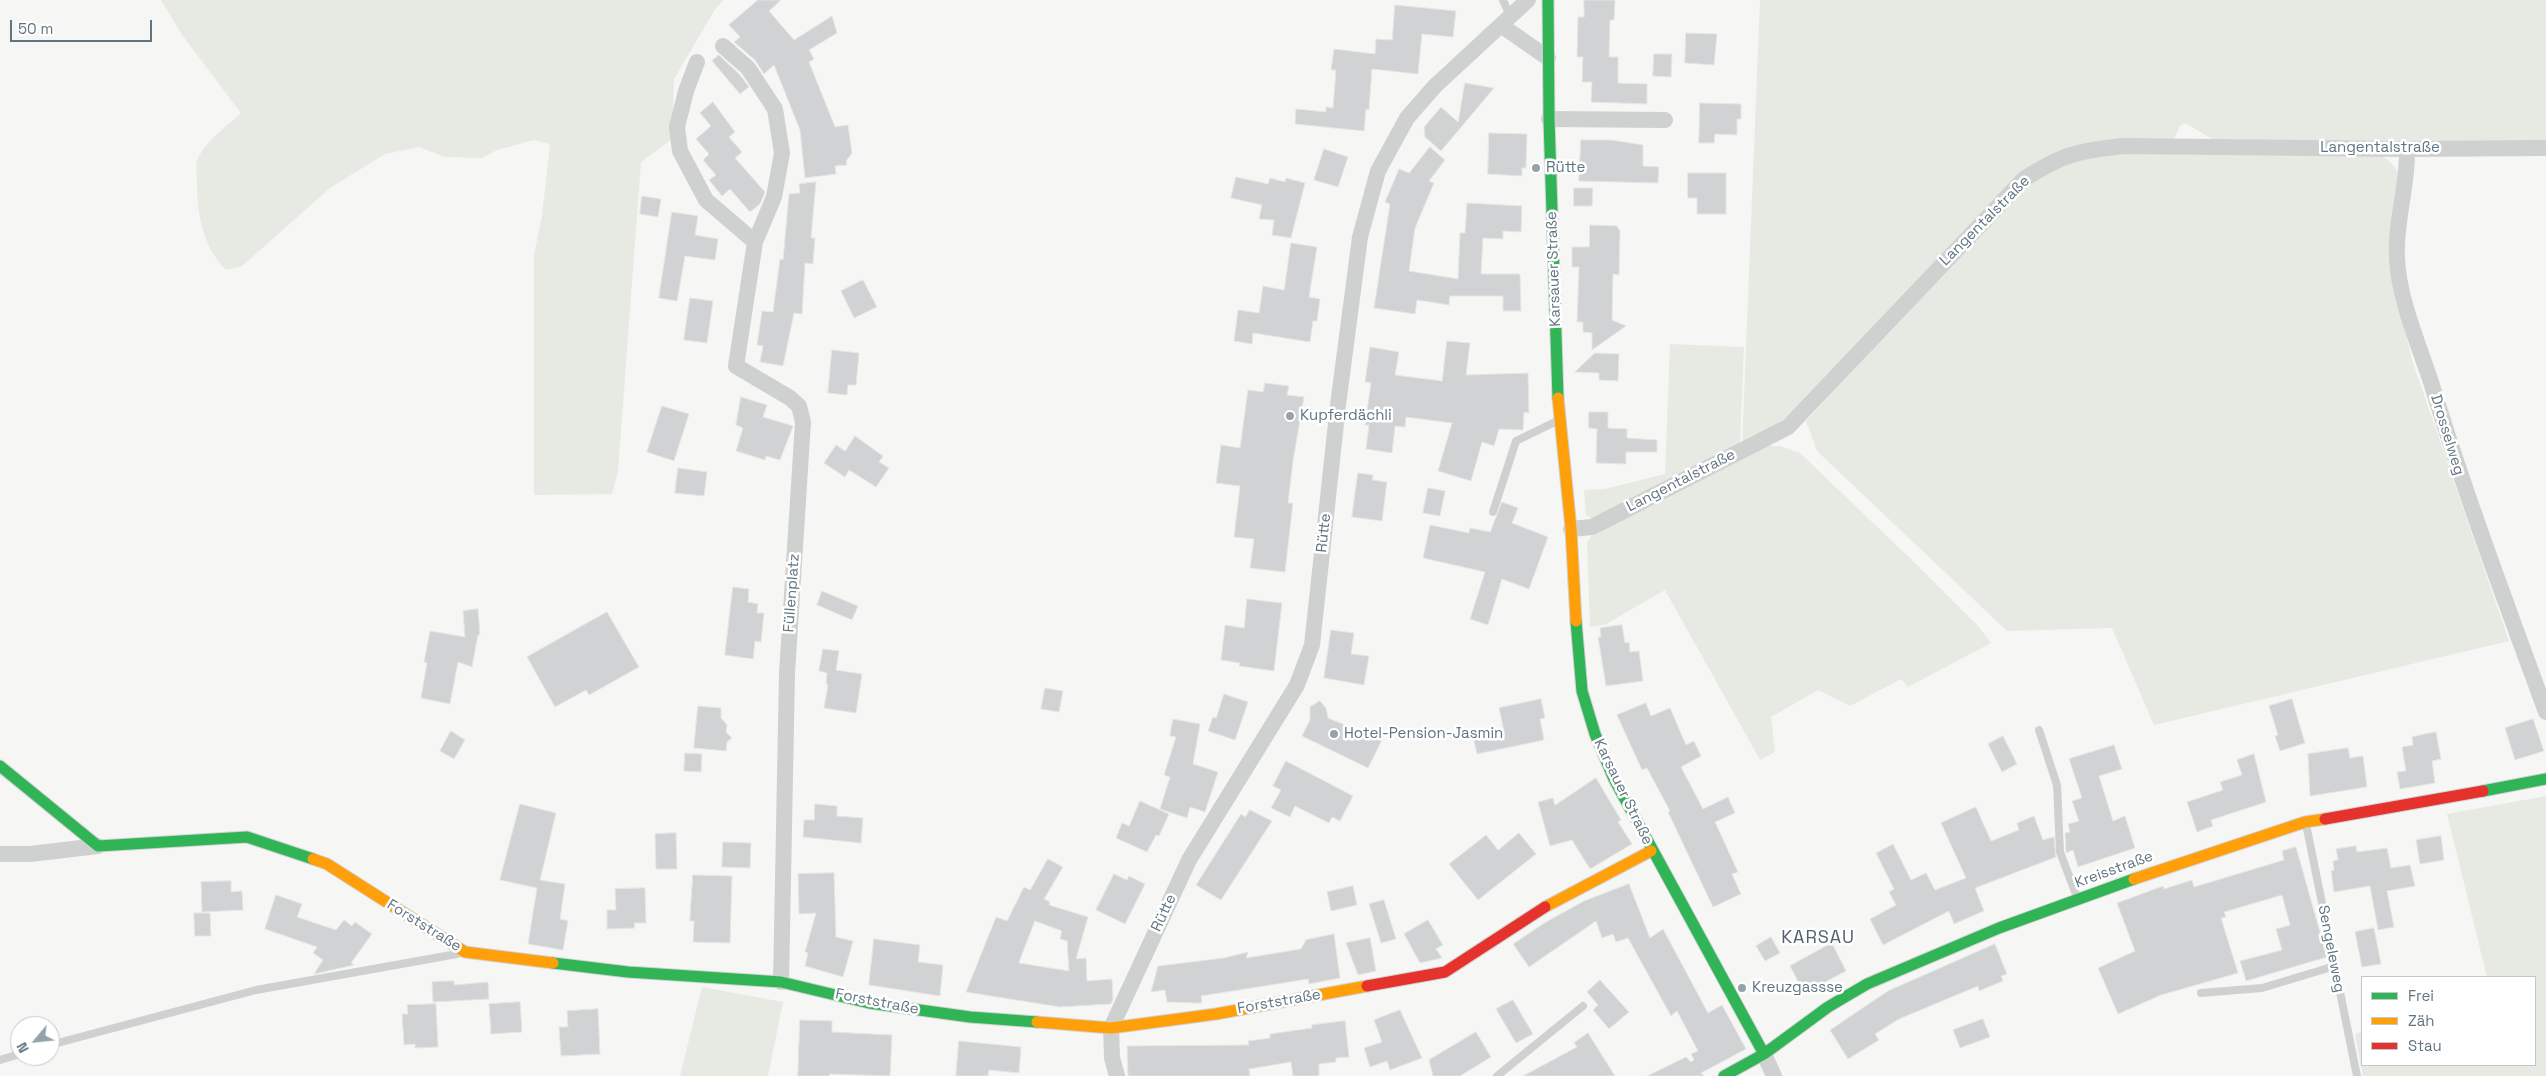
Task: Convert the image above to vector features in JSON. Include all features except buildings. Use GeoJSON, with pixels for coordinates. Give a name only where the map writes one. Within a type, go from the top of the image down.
{"type":"FeatureCollection","features":[{"type":"Feature","properties":{"kind":"street","name":"Rütte"},"geometry":{"type":"LineString","coordinates":[[1117,1076],[1112,1058],[1111,1028],[1189,860],[1297,685],[1312,645],[1338,405],[1360,237],[1378,171],[1407,118],[1435,86],[1528,0]]}},
{"type":"Feature","properties":{"kind":"street","name":"Karsauer Straße"},"geometry":{"type":"LineString","coordinates":[[1548,0],[1549,119],[1560,419],[1571,529],[1582,691],[1595,734],[1614,779],[1651,851],[1764,1054],[1774,1076]]}},
{"type":"Feature","properties":{"kind":"street"},"geometry":{"type":"LineString","coordinates":[[1502,26],[1548,58]]}},
{"type":"Feature","properties":{"kind":"street","name":"Füllenplatz"},"geometry":{"type":"LineString","coordinates":[[723,46],[748,68],[775,109],[782,153],[774,197],[755,242],[736,366],[790,398],[799,406],[802,422],[787,673],[781,982]]}},
{"type":"Feature","properties":{"kind":"street"},"geometry":{"type":"LineString","coordinates":[[697,62],[686,92],[677,127],[680,151],[706,200],[755,242]]}},
{"type":"Feature","properties":{"kind":"street"},"geometry":{"type":"LineString","coordinates":[[1549,119],[1665,120]]}},
{"type":"Feature","properties":{"kind":"street","name":"Langentalstraße"},"geometry":{"type":"LineString","coordinates":[[1571,529],[1592,526],[1788,427],[2024,179],[2052,160],[2079,151],[2123,146],[2407,149],[2546,148]]}},
{"type":"Feature","properties":{"kind":"street","name":"Drosselweg"},"geometry":{"type":"LineString","coordinates":[[2407,149],[2408,174],[2400,211],[2397,259],[2406,302],[2463,487],[2546,712]]}},
{"type":"Feature","properties":{"kind":"street"},"geometry":{"type":"LineString","coordinates":[[0,766],[98,846]]}},
{"type":"Feature","properties":{"kind":"street","name":"Kreisstraße"},"geometry":{"type":"LineString","coordinates":[[1724,1076],[1764,1054],[1828,1007],[1867,984],[1999,928],[2078,899],[2190,859],[2306,822],[2405,806],[2546,779]]}},
{"type":"Feature","properties":{"kind":"street","name":"Forststraße"},"geometry":{"type":"LineString","coordinates":[[0,854],[30,854],[98,846],[247,837],[327,864],[466,952],[628,972],[781,982],[869,1003],[970,1017],[1111,1028],[1216,1014],[1445,972],[1527,917],[1651,851]]}},
{"type":"Feature","properties":{"kind":"lane"},"geometry":{"type":"LineString","coordinates":[[1503,0],[1507,9],[1514,14]]}},
{"type":"Feature","properties":{"kind":"lane"},"geometry":{"type":"LineString","coordinates":[[1493,512],[1516,441],[1560,419]]}},
{"type":"Feature","properties":{"kind":"lane"},"geometry":{"type":"LineString","coordinates":[[2039,730],[2057,785],[2060,852],[2078,899]]}},
{"type":"Feature","properties":{"kind":"lane","name":"Sengeleweg"},"geometry":{"type":"LineString","coordinates":[[2306,822],[2357,1076]]}},
{"type":"Feature","properties":{"kind":"lane"},"geometry":{"type":"LineString","coordinates":[[60,1042],[256,990],[466,952]]}},
{"type":"Feature","properties":{"kind":"lane"},"geometry":{"type":"LineString","coordinates":[[2202,993],[2262,988],[2335,966]]}},
{"type":"Feature","properties":{"kind":"lane"},"geometry":{"type":"LineString","coordinates":[[1497,1076],[1583,1006]]}},
{"type":"Feature","properties":{"kind":"shaded area"},"geometry":{"type":"Polygon","coordinates":[[[161,0],[723,0],[714,11],[674,79],[672,139],[641,162],[618,471],[612,494],[534,495],[534,255],[542,216],[550,144],[534,140],[497,150],[482,158],[445,157],[419,147],[385,154],[330,188],[242,266],[226,270],[211,250],[202,228],[197,193],[197,163],[198,158],[207,145],[241,113],[182,35],[161,0]]]}},
{"type":"Feature","properties":{"kind":"shaded area"},"geometry":{"type":"Polygon","coordinates":[[[1760,0],[2546,0],[2546,141],[2405,142],[2212,139],[2185,123],[2180,126],[2174,139],[2065,150],[1792,413],[1759,438],[1742,446],[1760,0]]]}},
{"type":"Feature","properties":{"kind":"shaded area"},"geometry":{"type":"Polygon","coordinates":[[[2376,152],[2388,160],[2400,174],[2390,265],[2412,360],[2509,641],[2154,725],[2112,628],[2007,631],[1817,451],[1806,421],[2015,195],[2047,173],[2079,160],[2105,153],[2376,152]]]}},
{"type":"Feature","properties":{"kind":"shaded area"},"geometry":{"type":"Polygon","coordinates":[[[1670,344],[1744,347],[1740,446],[1593,519],[1586,515],[1584,490],[1605,489],[1665,474],[1670,344]]]}},
{"type":"Feature","properties":{"kind":"shaded area"},"geometry":{"type":"Polygon","coordinates":[[[1764,446],[1779,446],[1800,453],[1916,564],[1978,626],[1991,643],[1908,687],[1901,679],[1850,706],[1818,690],[1771,717],[1775,752],[1760,760],[1665,590],[1606,624],[1590,627],[1587,542],[1593,534],[1764,446]]]}},
{"type":"Feature","properties":{"kind":"shaded area"},"geometry":{"type":"Polygon","coordinates":[[[2546,796],[2546,1076],[2363,1076],[2361,1066],[2536,1066],[2536,976],[2487,976],[2447,814],[2546,796]]]}},
{"type":"Feature","properties":{"kind":"shaded area"},"geometry":{"type":"Polygon","coordinates":[[[702,987],[783,1002],[768,1076],[680,1076],[702,987]]]}},
{"type":"Feature","properties":{"kind":"shaded area"},"geometry":{"type":"Polygon","coordinates":[[[2361,1032],[2361,1066],[2355,1034],[2361,1032]]]}},
{"type":"Feature","properties":{"kind":"traffic: fast"},"geometry":{"type":"LineString","coordinates":[[1548,0],[1549,119],[1558,398]]}},
{"type":"Feature","properties":{"kind":"traffic: fast"},"geometry":{"type":"LineString","coordinates":[[1576,621],[1582,691],[1595,734],[1614,779],[1764,1054]]}},
{"type":"Feature","properties":{"kind":"traffic: fast"},"geometry":{"type":"LineString","coordinates":[[0,766],[98,846],[247,837],[313,859]]}},
{"type":"Feature","properties":{"kind":"traffic: fast"},"geometry":{"type":"LineString","coordinates":[[2483,791],[2546,779]]}},
{"type":"Feature","properties":{"kind":"traffic: fast"},"geometry":{"type":"LineString","coordinates":[[1724,1076],[1764,1054],[1828,1007],[1867,984],[1999,928],[2134,879]]}},
{"type":"Feature","properties":{"kind":"traffic: fast"},"geometry":{"type":"LineString","coordinates":[[553,963],[628,972],[781,982],[869,1003],[970,1017],[1037,1022]]}},
{"type":"Feature","properties":{"kind":"traffic: slow"},"geometry":{"type":"LineString","coordinates":[[1558,398],[1571,529],[1576,621]]}},
{"type":"Feature","properties":{"kind":"traffic: slow"},"geometry":{"type":"LineString","coordinates":[[2134,879],[2305,822],[2325,819]]}},
{"type":"Feature","properties":{"kind":"traffic: slow"},"geometry":{"type":"LineString","coordinates":[[1545,907],[1651,851]]}},
{"type":"Feature","properties":{"kind":"traffic: slow"},"geometry":{"type":"LineString","coordinates":[[313,859],[327,864],[465,952],[553,963]]}},
{"type":"Feature","properties":{"kind":"traffic: slow"},"geometry":{"type":"LineString","coordinates":[[1037,1022],[1111,1028],[1216,1014],[1367,986]]}},
{"type":"Feature","properties":{"kind":"traffic: jam"},"geometry":{"type":"LineString","coordinates":[[2325,819],[2483,791]]}},
{"type":"Feature","properties":{"kind":"traffic: jam"},"geometry":{"type":"LineString","coordinates":[[1367,986],[1445,972],[1545,907]]}},
{"type":"Feature","properties":{"kind":"place","name":"Rütte"},"geometry":{"type":"Point","coordinates":[1536,168]}},
{"type":"Feature","properties":{"kind":"place","name":"Kupferdächli"},"geometry":{"type":"Point","coordinates":[1290,416]}},
{"type":"Feature","properties":{"kind":"place","name":"Hotel-Pension-Jasmin"},"geometry":{"type":"Point","coordinates":[1334,734]}},
{"type":"Feature","properties":{"kind":"place","name":"Kreuzgassse"},"geometry":{"type":"Point","coordinates":[1742,988]}},
{"type":"Feature","properties":{"kind":"district","name":"KARSAU"},"geometry":{"type":"Point","coordinates":[1818,938]}}]}
